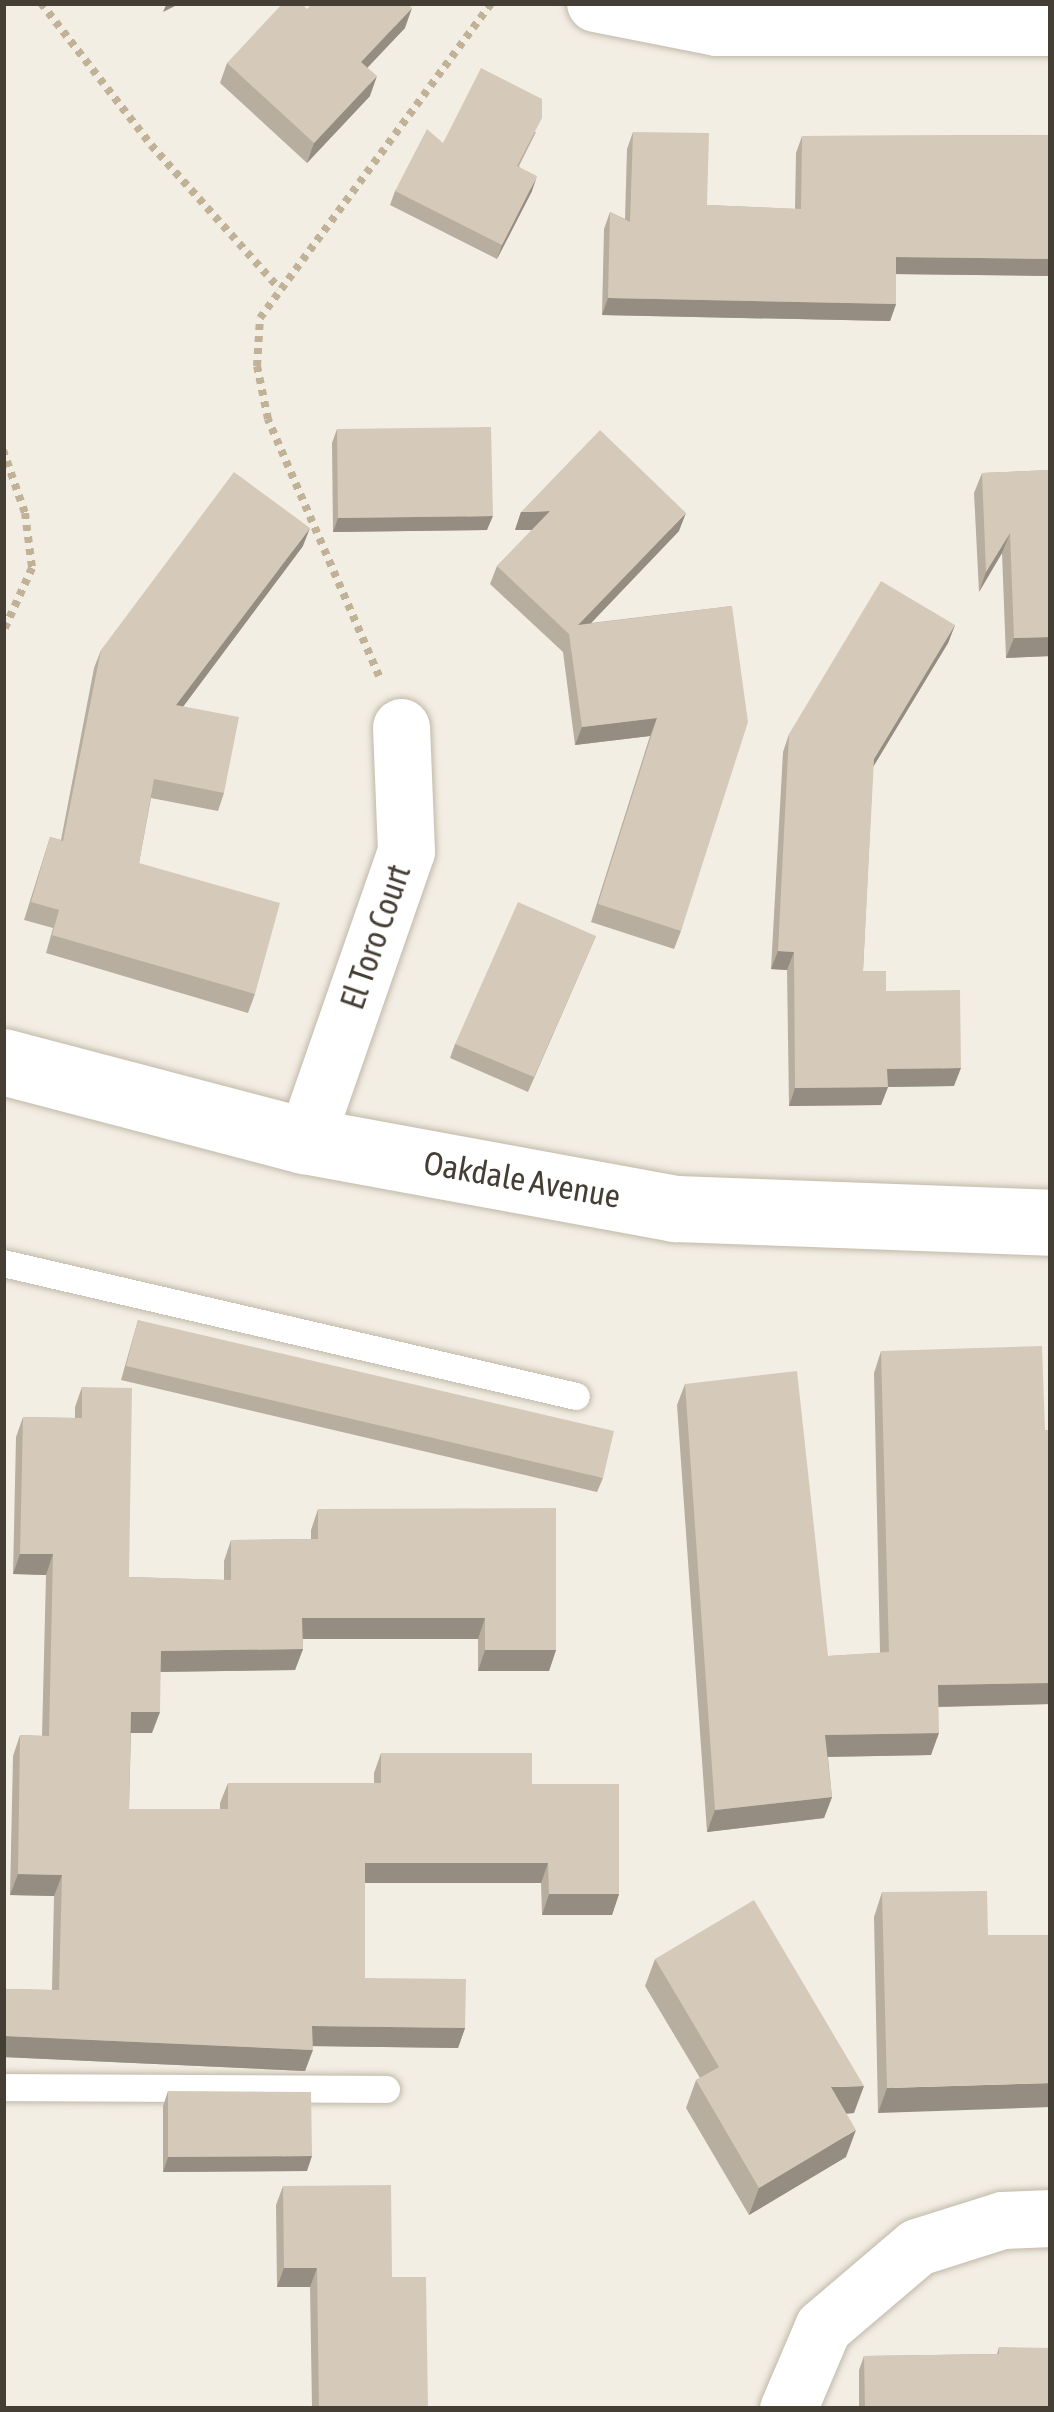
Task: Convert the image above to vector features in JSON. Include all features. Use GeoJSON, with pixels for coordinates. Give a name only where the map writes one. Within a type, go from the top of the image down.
{"type":"FeatureCollection","features":[{"type":"Feature","properties":{"kind":"street"},"geometry":{"type":"LineString","coordinates":[[595,3],[716,27],[1051,27]]}},
{"type":"Feature","properties":{"kind":"street","name":"El Toro Court"},"geometry":{"type":"LineString","coordinates":[[305,1141],[406,850],[401,727]]}},
{"type":"Feature","properties":{"kind":"street","name":"Oakdale Avenue"},"geometry":{"type":"LineString","coordinates":[[3,1062],[305,1141],[676,1209],[1051,1223]]}},
{"type":"Feature","properties":{"kind":"street"},"geometry":{"type":"LineString","coordinates":[[788,2409],[824,2327],[917,2247],[1002,2220],[1051,2218]]}},
{"type":"Feature","properties":{"kind":"lane"},"geometry":{"type":"LineString","coordinates":[[3,1262],[576,1396]]}},
{"type":"Feature","properties":{"kind":"lane"},"geometry":{"type":"LineString","coordinates":[[3,2087],[386,2089]]}},
{"type":"Feature","properties":{"kind":"path"},"geometry":{"type":"LineString","coordinates":[[41,3],[152,145],[279,288]]}},
{"type":"Feature","properties":{"kind":"path"},"geometry":{"type":"LineString","coordinates":[[401,727],[268,419],[257,366],[260,318],[491,3]]}},
{"type":"Feature","properties":{"kind":"path"},"geometry":{"type":"LineString","coordinates":[[3,450],[25,513],[32,568],[3,632]]}},
{"type":"Feature","properties":{"kind":"building"},"geometry":{"type":"Polygon","coordinates":[[[283,3],[301,3],[307,9],[313,3],[407,3],[412,8],[361,62],[377,76],[314,143],[227,63],[283,3]]]}},
{"type":"Feature","properties":{"kind":"building"},"geometry":{"type":"Polygon","coordinates":[[[481,68],[542,99],[542,118],[517,166],[537,176],[502,245],[395,191],[427,129],[443,143],[481,68]]]}},
{"type":"Feature","properties":{"kind":"building"},"geometry":{"type":"Polygon","coordinates":[[[633,132],[709,133],[707,205],[801,209],[802,136],[1051,135],[1051,259],[896,257],[896,304],[608,298],[610,212],[630,222],[633,132]]]}},
{"type":"Feature","properties":{"kind":"building"},"geometry":{"type":"Polygon","coordinates":[[[491,427],[493,516],[338,518],[337,429],[491,427]]]}},
{"type":"Feature","properties":{"kind":"building"},"geometry":{"type":"Polygon","coordinates":[[[600,430],[686,513],[578,625],[732,606],[748,722],[681,931],[598,904],[657,718],[582,727],[569,634],[497,566],[550,511],[521,512],[600,430]]]}},
{"type":"Feature","properties":{"kind":"building"},"geometry":{"type":"Polygon","coordinates":[[[1051,470],[1051,637],[1014,638],[1010,533],[986,572],[982,473],[1051,470]]]}},
{"type":"Feature","properties":{"kind":"building"},"geometry":{"type":"Polygon","coordinates":[[[234,472],[310,528],[176,705],[239,717],[224,793],[154,779],[139,863],[280,903],[255,994],[52,935],[59,910],[31,902],[50,837],[63,841],[101,650],[234,472]]]}},
{"type":"Feature","properties":{"kind":"building"},"geometry":{"type":"Polygon","coordinates":[[[881,581],[955,625],[874,759],[863,971],[886,971],[886,991],[960,990],[961,1068],[887,1069],[888,1087],[795,1088],[794,952],[778,951],[789,734],[881,581]]]}},
{"type":"Feature","properties":{"kind":"building"},"geometry":{"type":"Polygon","coordinates":[[[518,902],[596,936],[534,1077],[455,1044],[518,902]]]}},
{"type":"Feature","properties":{"kind":"building"},"geometry":{"type":"Polygon","coordinates":[[[138,1320],[614,1431],[603,1478],[126,1366],[138,1320]]]}},
{"type":"Feature","properties":{"kind":"building"},"geometry":{"type":"Polygon","coordinates":[[[1042,1346],[1045,1430],[1051,1430],[1051,1683],[938,1685],[939,1733],[825,1735],[832,1797],[715,1810],[685,1384],[797,1371],[828,1656],[889,1652],[881,1351],[1042,1346]]]}},
{"type":"Feature","properties":{"kind":"building"},"geometry":{"type":"Polygon","coordinates":[[[82,1387],[132,1388],[129,1577],[231,1580],[231,1540],[318,1539],[318,1509],[556,1508],[556,1650],[485,1650],[485,1618],[302,1618],[303,1649],[161,1651],[160,1712],[131,1712],[129,1809],[228,1809],[228,1783],[381,1783],[381,1753],[532,1753],[532,1784],[619,1784],[619,1894],[549,1894],[548,1863],[365,1863],[365,1978],[466,1979],[465,2028],[312,2026],[313,2050],[4,2036],[5,1989],[59,1990],[62,1875],[18,1874],[20,1735],[49,1736],[53,1554],[20,1554],[23,1417],[82,1418],[82,1387]]]}},
{"type":"Feature","properties":{"kind":"building"},"geometry":{"type":"Polygon","coordinates":[[[987,1891],[988,1935],[1051,1935],[1051,2083],[887,2088],[882,1892],[987,1891]]]}},
{"type":"Feature","properties":{"kind":"building"},"geometry":{"type":"Polygon","coordinates":[[[754,1900],[864,2086],[831,2087],[856,2130],[759,2188],[696,2080],[719,2067],[655,1959],[754,1900]]]}},
{"type":"Feature","properties":{"kind":"building"},"geometry":{"type":"Polygon","coordinates":[[[168,2091],[311,2092],[312,2156],[168,2157],[168,2091]]]}},
{"type":"Feature","properties":{"kind":"building"},"geometry":{"type":"Polygon","coordinates":[[[391,2185],[392,2277],[426,2277],[428,2409],[319,2409],[317,2268],[284,2268],[283,2186],[391,2185]]]}},
{"type":"Feature","properties":{"kind":"building"},"geometry":{"type":"Polygon","coordinates":[[[999,2347],[1051,2348],[1051,2409],[865,2409],[864,2356],[999,2354],[999,2347]]]}},
{"type":"Feature","properties":{"kind":"building"},"geometry":{"type":"Polygon","coordinates":[[[239,2406],[239,2409],[153,2409],[239,2406]]]}}]}
